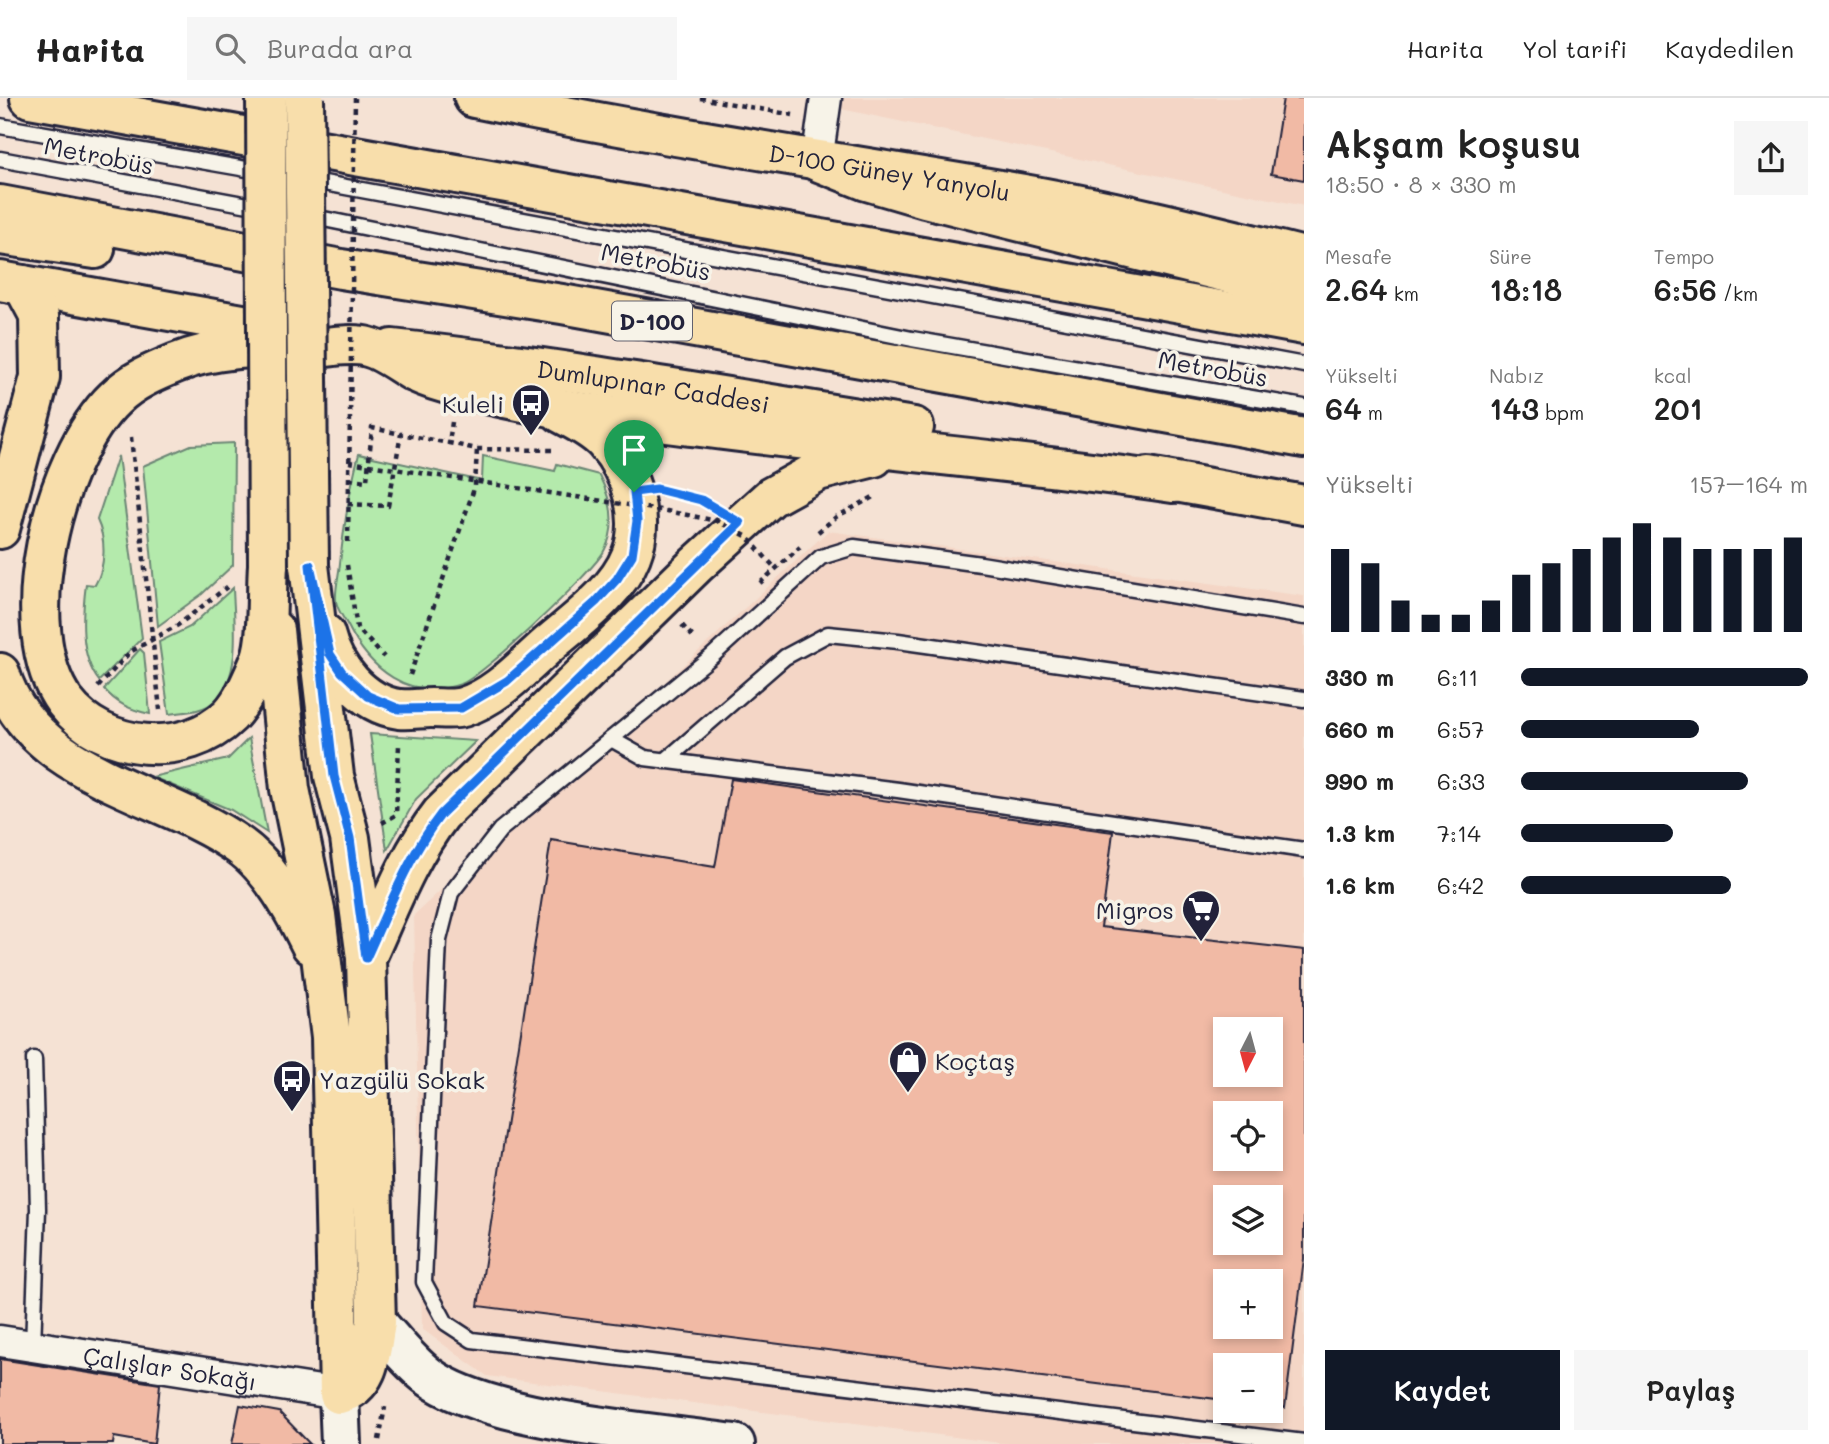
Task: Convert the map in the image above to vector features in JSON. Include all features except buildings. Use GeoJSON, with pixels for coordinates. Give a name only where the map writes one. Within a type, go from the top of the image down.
{"type":"FeatureCollection","features":[{"type":"Feature","properties":{"kind":"main road"},"geometry":{"type":"LineString","coordinates":[[30,98],[1304,325]]}},
{"type":"Feature","properties":{"kind":"main road"},"geometry":{"type":"LineString","coordinates":[[266,98],[251,573],[262,656],[243,698],[228,717],[197,736],[163,746],[131,743],[91,724],[75,712],[53,682],[43,651],[40,618],[47,541],[71,462],[99,416],[116,396],[141,379],[196,355],[256,348],[366,346],[432,379],[544,404],[674,424],[1065,467],[1173,483]]}},
{"type":"Feature","properties":{"kind":"main road"},"geometry":{"type":"LineString","coordinates":[[304,98],[310,565],[334,776],[350,838],[366,958],[376,1322],[370,1358],[362,1381],[351,1391],[339,1394]]}},
{"type":"Feature","properties":{"kind":"main road","name":"D-100 Güney Yanyolu"},"geometry":{"type":"LineString","coordinates":[[474,98],[817,161],[1050,200],[1155,221],[1304,257]]}},
{"type":"Feature","properties":{"kind":"main road"},"geometry":{"type":"LineString","coordinates":[[817,161],[867,181],[925,198],[1304,292]]}},
{"type":"Feature","properties":{"kind":"main road","name":"D-100"},"geometry":{"type":"LineString","coordinates":[[0,205],[341,269],[562,304],[1304,438]]}},
{"type":"Feature","properties":{"kind":"main road"},"geometry":{"type":"LineString","coordinates":[[0,234],[222,264],[341,269]]}},
{"type":"Feature","properties":{"kind":"main road"},"geometry":{"type":"LineString","coordinates":[[0,529],[40,377],[40,315],[12,283]]}},
{"type":"Feature","properties":{"kind":"main road","name":"Dumlupınar Caddesi"},"geometry":{"type":"LineString","coordinates":[[12,283],[366,346],[524,363],[675,386],[1044,452],[1173,483],[1304,505]]}},
{"type":"Feature","properties":{"kind":"main road"},"geometry":{"type":"LineString","coordinates":[[310,565],[330,654],[342,672],[368,696],[399,709],[461,708],[483,698],[507,681],[596,602],[617,579],[632,555],[637,521],[634,492],[606,443],[589,428],[544,404]]}},
{"type":"Feature","properties":{"kind":"main road"},"geometry":{"type":"LineString","coordinates":[[366,958],[402,873],[421,840],[441,814],[740,523],[771,497],[799,479],[860,459],[912,451]]}},
{"type":"Feature","properties":{"kind":"main road"},"geometry":{"type":"LineString","coordinates":[[251,573],[290,789],[304,844],[325,976],[331,1037],[341,1444]]}},
{"type":"Feature","properties":{"kind":"main road"},"geometry":{"type":"LineString","coordinates":[[0,673],[6,692],[36,733],[65,757],[195,818],[242,847],[285,899],[325,976]]}},
{"type":"Feature","properties":{"kind":"main road"},"geometry":{"type":"LineString","coordinates":[[376,1322],[427,1376],[456,1392],[501,1406],[579,1422],[735,1444]]}},
{"type":"Feature","properties":{"kind":"street"},"geometry":{"type":"LineString","coordinates":[[817,161],[825,110]]}},
{"type":"Feature","properties":{"kind":"street","name":"Çalışlar Sokağı"},"geometry":{"type":"LineString","coordinates":[[0,1341],[339,1394]]}},
{"type":"Feature","properties":{"kind":"lane","name":"Metrobüs"},"geometry":{"type":"LineString","coordinates":[[0,126],[477,209],[750,264],[1304,365]]}},
{"type":"Feature","properties":{"kind":"lane","name":"Metrobüs"},"geometry":{"type":"LineString","coordinates":[[0,159],[410,234],[912,339],[1304,407]]}},
{"type":"Feature","properties":{"kind":"lane"},"geometry":{"type":"LineString","coordinates":[[1304,617],[981,564],[854,547],[821,557],[711,657],[500,830],[451,892],[439,940],[425,1282],[446,1323],[472,1340],[1304,1442]]}},
{"type":"Feature","properties":{"kind":"lane"},"geometry":{"type":"LineString","coordinates":[[664,761],[785,657],[828,634],[898,641],[1304,699]]}},
{"type":"Feature","properties":{"kind":"lane"},"geometry":{"type":"LineString","coordinates":[[611,739],[645,758],[898,790],[1304,850]]}},
{"type":"Feature","properties":{"kind":"lane"},"geometry":{"type":"LineString","coordinates":[[33,1346],[38,1209],[34,1059]]}},
{"type":"Feature","properties":{"kind":"path"},"geometry":{"type":"LineString","coordinates":[[355,98],[347,580],[357,628],[384,657]]}},
{"type":"Feature","properties":{"kind":"path"},"geometry":{"type":"LineString","coordinates":[[700,98],[825,110]]}},
{"type":"Feature","properties":{"kind":"path"},"geometry":{"type":"LineString","coordinates":[[116,396],[128,409],[163,746]]}},
{"type":"Feature","properties":{"kind":"path"},"geometry":{"type":"LineString","coordinates":[[349,479],[367,481],[372,428],[449,443]]}},
{"type":"Feature","properties":{"kind":"path"},"geometry":{"type":"LineString","coordinates":[[348,503],[388,506],[401,434]]}},
{"type":"Feature","properties":{"kind":"path"},"geometry":{"type":"LineString","coordinates":[[399,709],[475,486],[477,449]]}},
{"type":"Feature","properties":{"kind":"path"},"geometry":{"type":"LineString","coordinates":[[349,462],[716,521],[746,536],[776,569]]}},
{"type":"Feature","properties":{"kind":"path"},"geometry":{"type":"LineString","coordinates":[[634,492],[657,489],[701,500],[740,523]]}},
{"type":"Feature","properties":{"kind":"path"},"geometry":{"type":"LineString","coordinates":[[836,517],[885,491]]}},
{"type":"Feature","properties":{"kind":"path"},"geometry":{"type":"LineString","coordinates":[[760,583],[800,547]]}},
{"type":"Feature","properties":{"kind":"path"},"geometry":{"type":"LineString","coordinates":[[75,712],[130,652],[178,625],[251,573]]}},
{"type":"Feature","properties":{"kind":"shaded area"},"geometry":{"type":"Polygon","coordinates":[[[842,98],[1304,98],[1304,206],[841,109],[842,98]]]}},
{"type":"Feature","properties":{"kind":"shaded area"},"geometry":{"type":"Polygon","coordinates":[[[828,531],[1304,596],[1304,1444],[1008,1444],[487,1376],[422,1329],[414,915],[828,531]]]}},
{"type":"Feature","properties":{"kind":"green space"},"geometry":{"type":"Polygon","coordinates":[[[234,443],[233,565],[202,594],[158,626],[143,466],[191,445],[234,443]]]}},
{"type":"Feature","properties":{"kind":"green space"},"geometry":{"type":"Polygon","coordinates":[[[359,454],[482,481],[483,456],[555,471],[557,464],[599,475],[607,493],[611,513],[608,542],[596,562],[560,600],[512,645],[472,677],[461,684],[442,688],[424,689],[408,685],[379,668],[367,655],[336,603],[345,522],[359,454]]]}},
{"type":"Feature","properties":{"kind":"green space"},"geometry":{"type":"Polygon","coordinates":[[[118,456],[142,638],[99,681],[85,647],[83,621],[86,584],[95,585],[101,570],[103,544],[97,520],[118,456]]]}},
{"type":"Feature","properties":{"kind":"green space"},"geometry":{"type":"Polygon","coordinates":[[[233,588],[235,647],[230,677],[224,689],[216,700],[206,707],[169,714],[159,642],[190,627],[233,588]]]}},
{"type":"Feature","properties":{"kind":"green space"},"geometry":{"type":"Polygon","coordinates":[[[140,649],[144,653],[150,714],[125,706],[104,689],[140,649]]]}},
{"type":"Feature","properties":{"kind":"green space"},"geometry":{"type":"Polygon","coordinates":[[[370,734],[476,741],[416,799],[387,850],[370,734]]]}},
{"type":"Feature","properties":{"kind":"green space"},"geometry":{"type":"Polygon","coordinates":[[[249,738],[267,833],[231,810],[152,777],[228,759],[249,738]]]}},
{"type":"Feature","properties":{"kind":"place","name":"Kuleli"},"geometry":{"type":"Point","coordinates":[531,437]}},
{"type":"Feature","properties":{"kind":"place","name":"Migros"},"geometry":{"type":"Point","coordinates":[1201,943]}},
{"type":"Feature","properties":{"kind":"place","name":"Koçtaş"},"geometry":{"type":"Point","coordinates":[908,1094]}},
{"type":"Feature","properties":{"kind":"place","name":"Yazgülü Sokak"},"geometry":{"type":"Point","coordinates":[292,1113]}},
{"type":"Feature","properties":{"kind":"route"},"geometry":{"type":"LineString","coordinates":[[657,489],[701,500],[740,523],[441,814],[421,840],[402,873],[366,958],[350,838],[334,776],[310,565],[330,654],[342,672],[368,696],[382,704],[399,709],[461,708],[483,698],[507,681],[596,602],[617,579],[632,555],[637,521],[634,492],[657,489]]}}]}
